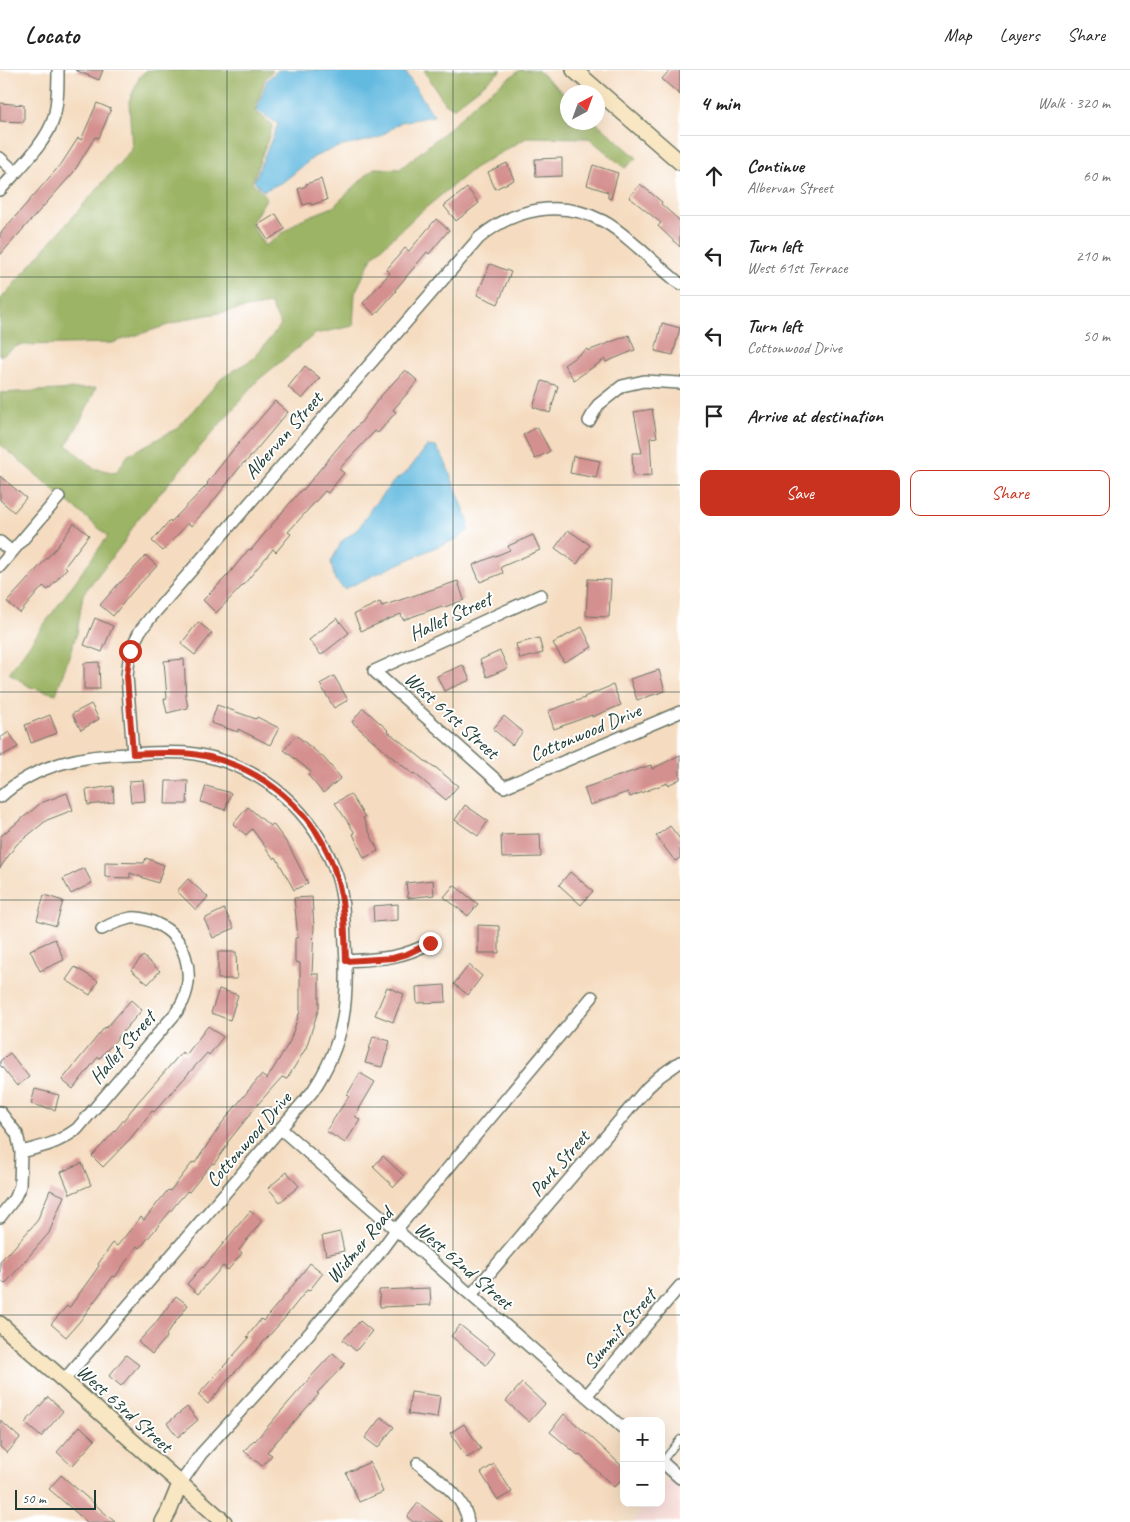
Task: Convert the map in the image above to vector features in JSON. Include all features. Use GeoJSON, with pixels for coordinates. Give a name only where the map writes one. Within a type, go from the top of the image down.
{"type":"FeatureCollection","features":[{"type":"Feature","properties":{"kind":"street"},"geometry":{"type":"LineString","coordinates":[[0,190],[45,136],[54,120],[57,103],[58,70]]}},
{"type":"Feature","properties":{"kind":"street"},"geometry":{"type":"LineString","coordinates":[[574,70],[680,162]]}},
{"type":"Feature","properties":{"kind":"street"},"geometry":{"type":"LineString","coordinates":[[0,158],[15,172]]}},
{"type":"Feature","properties":{"kind":"street","name":"Albervan Street"},"geometry":{"type":"LineString","coordinates":[[133,754],[127,676],[130,651],[140,631],[369,363],[486,231],[514,216],[531,211],[559,208],[587,214],[604,221],[620,232],[680,284]]}},
{"type":"Feature","properties":{"kind":"street"},"geometry":{"type":"LineString","coordinates":[[589,420],[598,405],[622,386],[644,381],[680,383]]}},
{"type":"Feature","properties":{"kind":"street"},"geometry":{"type":"LineString","coordinates":[[0,566],[59,497]]}},
{"type":"Feature","properties":{"kind":"street"},"geometry":{"type":"LineString","coordinates":[[0,542],[12,552]]}},
{"type":"Feature","properties":{"kind":"street","name":"Hallet Street"},"geometry":{"type":"LineString","coordinates":[[374,671],[541,595]]}},
{"type":"Feature","properties":{"kind":"street","name":"West 61st Street"},"geometry":{"type":"LineString","coordinates":[[374,671],[504,787]]}},
{"type":"Feature","properties":{"kind":"street","name":"Cottonwood Drive"},"geometry":{"type":"LineString","coordinates":[[504,787],[680,712]]}},
{"type":"Feature","properties":{"kind":"street"},"geometry":{"type":"LineString","coordinates":[[0,797],[26,778],[69,761],[95,756],[133,754]]}},
{"type":"Feature","properties":{"kind":"street","name":"Cottonwood Drive"},"geometry":{"type":"LineString","coordinates":[[64,1380],[312,1092],[323,1076],[335,1051],[346,1004],[343,911],[337,877],[315,831],[303,815],[284,795],[260,778],[229,763],[195,754],[133,754]]}},
{"type":"Feature","properties":{"kind":"street","name":"Hallet Street"},"geometry":{"type":"LineString","coordinates":[[21,1152],[50,1145],[62,1140],[77,1129],[175,1014],[183,1001],[188,984],[188,970],[185,954],[180,942],[172,932],[149,920],[132,918],[115,922],[102,929]]}},
{"type":"Feature","properties":{"kind":"street"},"geometry":{"type":"LineString","coordinates":[[346,961],[393,958],[407,954],[430,943]]}},
{"type":"Feature","properties":{"kind":"street","name":"Widmer Road"},"geometry":{"type":"LineString","coordinates":[[163,1522],[180,1484],[201,1454],[376,1257],[396,1230],[592,997]]}},
{"type":"Feature","properties":{"kind":"street","name":"Park Street"},"geometry":{"type":"LineString","coordinates":[[471,1295],[648,1088],[660,1076],[680,1062]]}},
{"type":"Feature","properties":{"kind":"street"},"geometry":{"type":"LineString","coordinates":[[0,1112],[17,1134],[21,1152],[20,1186],[14,1199],[0,1217]]}},
{"type":"Feature","properties":{"kind":"street","name":"West 62nd Street"},"geometry":{"type":"LineString","coordinates":[[281,1129],[620,1426]]}},
{"type":"Feature","properties":{"kind":"street","name":"Summit Street"},"geometry":{"type":"LineString","coordinates":[[586,1396],[680,1286]]}},
{"type":"Feature","properties":{"kind":"street","name":"West 63rd Street"},"geometry":{"type":"LineString","coordinates":[[1,1327],[64,1380],[224,1522]]}},
{"type":"Feature","properties":{"kind":"street"},"geometry":{"type":"LineString","coordinates":[[418,1463],[452,1492],[462,1504],[467,1514],[468,1522]]}},
{"type":"Feature","properties":{"kind":"street"},"geometry":{"type":"LineString","coordinates":[[665,1465],[680,1478]]}},
{"type":"Feature","properties":{"kind":"lane"},"geometry":{"type":"LineString","coordinates":[[665,1458],[680,1439]]}},
{"type":"Feature","properties":{"kind":"shaded area"},"geometry":{"type":"Polygon","coordinates":[[[671,1479],[680,1487],[680,1522],[633,1522],[646,1507],[665,1507],[665,1486],[671,1479]]]}},
{"type":"Feature","properties":{"kind":"green space"},"geometry":{"type":"Polygon","coordinates":[[[147,70],[273,70],[265,79],[255,111],[273,125],[252,182],[267,197],[251,224],[265,246],[300,220],[333,207],[374,168],[400,169],[452,126],[478,100],[520,70],[537,70],[560,90],[560,130],[605,130],[637,158],[625,168],[589,138],[528,137],[474,168],[417,215],[372,257],[355,293],[353,326],[315,334],[258,380],[137,520],[124,542],[83,594],[77,633],[56,694],[30,687],[9,673],[108,536],[0,444],[0,393],[96,388],[67,445],[93,468],[116,473],[128,455],[176,429],[222,378],[254,358],[281,325],[270,304],[190,318],[112,343],[19,345],[0,356],[0,300],[132,149],[129,101],[140,76],[147,70]]]}},
{"type":"Feature","properties":{"kind":"green space"},"geometry":{"type":"Polygon","coordinates":[[[424,70],[502,70],[453,108],[444,102],[424,70]]]}},
{"type":"Feature","properties":{"kind":"water"},"geometry":{"type":"Polygon","coordinates":[[[278,70],[404,70],[434,116],[401,122],[378,138],[335,148],[314,157],[283,182],[263,191],[254,181],[278,124],[257,110],[267,80],[278,70]]]}},
{"type":"Feature","properties":{"kind":"water"},"geometry":{"type":"Polygon","coordinates":[[[427,446],[436,447],[444,459],[469,522],[468,531],[457,539],[344,589],[335,580],[331,562],[342,541],[359,528],[372,507],[394,481],[408,471],[427,446]]]}},
{"type":"Feature","properties":{"kind":"building"},"geometry":{"type":"Polygon","coordinates":[[[75,70],[103,70],[99,80],[75,70]]]}},
{"type":"Feature","properties":{"kind":"building"},"geometry":{"type":"Polygon","coordinates":[[[670,70],[680,70],[680,95],[662,79],[670,70]]]}},
{"type":"Feature","properties":{"kind":"building"},"geometry":{"type":"Polygon","coordinates":[[[0,103],[24,105],[24,122],[0,121],[0,103]]]}},
{"type":"Feature","properties":{"kind":"building"},"geometry":{"type":"Polygon","coordinates":[[[97,103],[111,109],[99,138],[95,137],[73,173],[0,255],[0,234],[62,163],[78,138],[81,140],[97,103]]]}},
{"type":"Feature","properties":{"kind":"building"},"geometry":{"type":"Polygon","coordinates":[[[562,158],[562,176],[536,177],[535,159],[562,158]]]}},
{"type":"Feature","properties":{"kind":"building"},"geometry":{"type":"Polygon","coordinates":[[[507,163],[514,180],[495,189],[488,172],[507,163]]]}},
{"type":"Feature","properties":{"kind":"building"},"geometry":{"type":"Polygon","coordinates":[[[593,165],[618,173],[611,199],[608,198],[608,192],[587,185],[593,165]]]}},
{"type":"Feature","properties":{"kind":"building"},"geometry":{"type":"Polygon","coordinates":[[[321,179],[327,200],[311,205],[311,203],[303,205],[298,189],[321,179]]]}},
{"type":"Feature","properties":{"kind":"building"},"geometry":{"type":"Polygon","coordinates":[[[640,184],[662,202],[661,204],[680,221],[680,247],[658,226],[661,223],[629,197],[640,184]]]}},
{"type":"Feature","properties":{"kind":"building"},"geometry":{"type":"Polygon","coordinates":[[[467,188],[479,203],[456,221],[444,206],[467,188]]]}},
{"type":"Feature","properties":{"kind":"building"},"geometry":{"type":"Polygon","coordinates":[[[276,214],[285,229],[268,240],[258,225],[276,214]]]}},
{"type":"Feature","properties":{"kind":"building"},"geometry":{"type":"Polygon","coordinates":[[[436,219],[449,230],[429,254],[427,252],[375,315],[363,303],[390,273],[386,270],[405,248],[409,251],[436,219]]]}},
{"type":"Feature","properties":{"kind":"building"},"geometry":{"type":"Polygon","coordinates":[[[490,264],[511,272],[498,304],[477,295],[490,264]]]}},
{"type":"Feature","properties":{"kind":"building"},"geometry":{"type":"Polygon","coordinates":[[[662,323],[680,328],[673,355],[655,351],[662,323]]]}},
{"type":"Feature","properties":{"kind":"building"},"geometry":{"type":"Polygon","coordinates":[[[629,335],[635,350],[606,362],[605,359],[574,380],[564,365],[587,349],[588,351],[629,335]]]}},
{"type":"Feature","properties":{"kind":"building"},"geometry":{"type":"Polygon","coordinates":[[[305,366],[320,378],[302,399],[288,387],[305,366]]]}},
{"type":"Feature","properties":{"kind":"building"},"geometry":{"type":"Polygon","coordinates":[[[405,370],[418,381],[393,410],[396,412],[378,433],[375,431],[339,469],[344,473],[328,493],[325,491],[288,532],[291,534],[276,552],[273,549],[245,583],[216,613],[203,600],[228,575],[249,549],[251,550],[362,421],[379,398],[405,370]]]}},
{"type":"Feature","properties":{"kind":"building"},"geometry":{"type":"Polygon","coordinates":[[[542,381],[558,386],[550,413],[533,407],[542,381]]]}},
{"type":"Feature","properties":{"kind":"building"},"geometry":{"type":"Polygon","coordinates":[[[275,401],[288,412],[244,462],[211,504],[191,526],[188,523],[163,551],[152,541],[170,520],[171,522],[208,484],[232,451],[275,401]]]}},
{"type":"Feature","properties":{"kind":"building"},"geometry":{"type":"Polygon","coordinates":[[[652,409],[657,437],[650,438],[652,475],[633,476],[632,453],[642,453],[634,412],[652,409]]]}},
{"type":"Feature","properties":{"kind":"building"},"geometry":{"type":"Polygon","coordinates":[[[537,427],[550,451],[535,459],[523,435],[537,427]]]}},
{"type":"Feature","properties":{"kind":"building"},"geometry":{"type":"Polygon","coordinates":[[[573,456],[600,461],[596,478],[570,473],[573,456]]]}},
{"type":"Feature","properties":{"kind":"building"},"geometry":{"type":"Polygon","coordinates":[[[0,476],[26,498],[14,512],[0,500],[0,476]]]}},
{"type":"Feature","properties":{"kind":"building"},"geometry":{"type":"Polygon","coordinates":[[[74,523],[89,535],[65,566],[67,568],[48,590],[43,586],[20,613],[7,602],[57,547],[74,523]]]}},
{"type":"Feature","properties":{"kind":"building"},"geometry":{"type":"Polygon","coordinates":[[[568,530],[590,545],[577,564],[555,548],[568,530]]]}},
{"type":"Feature","properties":{"kind":"building"},"geometry":{"type":"Polygon","coordinates":[[[533,535],[540,550],[501,567],[503,573],[480,582],[473,565],[510,550],[508,546],[533,535]]]}},
{"type":"Feature","properties":{"kind":"building"},"geometry":{"type":"Polygon","coordinates":[[[146,556],[157,566],[132,592],[113,616],[100,605],[146,556]]]}},
{"type":"Feature","properties":{"kind":"building"},"geometry":{"type":"Polygon","coordinates":[[[588,579],[611,580],[609,617],[586,616],[588,579]]]}},
{"type":"Feature","properties":{"kind":"building"},"geometry":{"type":"Polygon","coordinates":[[[458,581],[464,600],[403,620],[401,614],[361,631],[354,614],[380,602],[382,606],[458,581]]]}},
{"type":"Feature","properties":{"kind":"building"},"geometry":{"type":"Polygon","coordinates":[[[95,618],[113,626],[102,652],[84,645],[95,618]]]}},
{"type":"Feature","properties":{"kind":"building"},"geometry":{"type":"Polygon","coordinates":[[[337,618],[349,633],[321,655],[309,640],[337,618]]]}},
{"type":"Feature","properties":{"kind":"building"},"geometry":{"type":"Polygon","coordinates":[[[198,622],[212,633],[195,655],[181,644],[198,622]]]}},
{"type":"Feature","properties":{"kind":"building"},"geometry":{"type":"Polygon","coordinates":[[[582,627],[592,647],[564,662],[553,643],[582,627]]]}},
{"type":"Feature","properties":{"kind":"building"},"geometry":{"type":"Polygon","coordinates":[[[539,638],[543,653],[520,659],[516,644],[539,638]]]}},
{"type":"Feature","properties":{"kind":"building"},"geometry":{"type":"Polygon","coordinates":[[[500,651],[508,668],[487,677],[480,660],[500,651]]]}},
{"type":"Feature","properties":{"kind":"building"},"geometry":{"type":"Polygon","coordinates":[[[184,659],[188,708],[167,713],[164,699],[167,698],[164,661],[184,659]]]}},
{"type":"Feature","properties":{"kind":"building"},"geometry":{"type":"Polygon","coordinates":[[[99,662],[100,689],[84,689],[84,663],[99,662]]]}},
{"type":"Feature","properties":{"kind":"building"},"geometry":{"type":"Polygon","coordinates":[[[463,665],[470,680],[444,691],[437,676],[463,665]]]}},
{"type":"Feature","properties":{"kind":"building"},"geometry":{"type":"Polygon","coordinates":[[[659,670],[665,691],[637,700],[630,679],[659,670]]]}},
{"type":"Feature","properties":{"kind":"building"},"geometry":{"type":"Polygon","coordinates":[[[334,676],[348,700],[334,708],[320,684],[334,676]]]}},
{"type":"Feature","properties":{"kind":"building"},"geometry":{"type":"Polygon","coordinates":[[[613,685],[621,705],[592,717],[592,715],[554,729],[548,711],[585,698],[613,685]]]}},
{"type":"Feature","properties":{"kind":"building"},"geometry":{"type":"Polygon","coordinates":[[[91,704],[99,719],[81,730],[72,714],[91,704]]]}},
{"type":"Feature","properties":{"kind":"building"},"geometry":{"type":"Polygon","coordinates":[[[217,705],[256,719],[257,717],[279,728],[270,745],[238,729],[238,732],[211,723],[217,705]]]}},
{"type":"Feature","properties":{"kind":"building"},"geometry":{"type":"Polygon","coordinates":[[[363,708],[387,731],[458,786],[446,800],[388,754],[352,722],[363,708]]]}},
{"type":"Feature","properties":{"kind":"building"},"geometry":{"type":"Polygon","coordinates":[[[50,715],[57,733],[31,743],[25,725],[50,715]]]}},
{"type":"Feature","properties":{"kind":"building"},"geometry":{"type":"Polygon","coordinates":[[[504,716],[523,732],[512,745],[493,729],[504,716]]]}},
{"type":"Feature","properties":{"kind":"building"},"geometry":{"type":"Polygon","coordinates":[[[9,732],[18,747],[0,757],[0,738],[9,732]]]}},
{"type":"Feature","properties":{"kind":"building"},"geometry":{"type":"Polygon","coordinates":[[[296,735],[324,758],[341,778],[323,793],[308,775],[311,772],[284,750],[296,735]]]}},
{"type":"Feature","properties":{"kind":"building"},"geometry":{"type":"Polygon","coordinates":[[[680,755],[680,779],[668,785],[667,783],[630,797],[628,792],[590,805],[584,788],[651,765],[652,769],[680,755]]]}},
{"type":"Feature","properties":{"kind":"building"},"geometry":{"type":"Polygon","coordinates":[[[143,780],[145,801],[131,802],[129,781],[143,780]]]}},
{"type":"Feature","properties":{"kind":"building"},"geometry":{"type":"Polygon","coordinates":[[[166,781],[188,781],[187,804],[165,804],[166,781]]]}},
{"type":"Feature","properties":{"kind":"building"},"geometry":{"type":"Polygon","coordinates":[[[113,786],[114,802],[88,805],[86,790],[113,786]]]}},
{"type":"Feature","properties":{"kind":"building"},"geometry":{"type":"Polygon","coordinates":[[[206,786],[231,793],[225,810],[201,802],[206,786]]]}},
{"type":"Feature","properties":{"kind":"building"},"geometry":{"type":"Polygon","coordinates":[[[67,793],[73,810],[47,820],[16,845],[0,868],[0,838],[2,835],[41,803],[67,793]]]}},
{"type":"Feature","properties":{"kind":"building"},"geometry":{"type":"Polygon","coordinates":[[[350,794],[365,817],[363,818],[378,851],[364,858],[353,834],[355,833],[335,803],[350,794]]]}},
{"type":"Feature","properties":{"kind":"building"},"geometry":{"type":"Polygon","coordinates":[[[465,805],[488,821],[478,836],[455,820],[465,805]]]}},
{"type":"Feature","properties":{"kind":"building"},"geometry":{"type":"Polygon","coordinates":[[[248,807],[270,826],[273,824],[289,846],[308,883],[294,890],[276,857],[274,859],[252,829],[246,835],[233,824],[248,807]]]}},
{"type":"Feature","properties":{"kind":"building"},"geometry":{"type":"Polygon","coordinates":[[[670,826],[680,839],[680,858],[675,861],[656,836],[670,826]]]}},
{"type":"Feature","properties":{"kind":"building"},"geometry":{"type":"Polygon","coordinates":[[[540,834],[541,857],[502,858],[501,835],[540,834]]]}},
{"type":"Feature","properties":{"kind":"building"},"geometry":{"type":"Polygon","coordinates":[[[146,858],[164,865],[158,883],[130,873],[130,878],[105,877],[105,862],[144,863],[146,858]]]}},
{"type":"Feature","properties":{"kind":"building"},"geometry":{"type":"Polygon","coordinates":[[[84,868],[92,883],[71,894],[63,879],[84,868]]]}},
{"type":"Feature","properties":{"kind":"building"},"geometry":{"type":"Polygon","coordinates":[[[570,872],[593,891],[581,905],[559,885],[570,872]]]}},
{"type":"Feature","properties":{"kind":"building"},"geometry":{"type":"Polygon","coordinates":[[[188,879],[208,897],[196,910],[177,891],[188,879]]]}},
{"type":"Feature","properties":{"kind":"building"},"geometry":{"type":"Polygon","coordinates":[[[433,880],[434,895],[408,898],[406,883],[433,880]]]}},
{"type":"Feature","properties":{"kind":"building"},"geometry":{"type":"Polygon","coordinates":[[[454,885],[478,904],[468,916],[444,897],[454,885]]]}},
{"type":"Feature","properties":{"kind":"building"},"geometry":{"type":"Polygon","coordinates":[[[44,895],[63,901],[56,926],[37,920],[44,895]]]}},
{"type":"Feature","properties":{"kind":"building"},"geometry":{"type":"Polygon","coordinates":[[[312,897],[314,927],[312,974],[319,974],[319,1008],[306,1048],[287,1079],[282,1077],[259,1103],[227,1143],[214,1164],[212,1163],[189,1192],[187,1191],[140,1248],[137,1246],[115,1277],[113,1276],[66,1337],[51,1324],[67,1306],[69,1308],[113,1243],[117,1246],[141,1217],[144,1220],[193,1162],[195,1163],[222,1123],[261,1075],[267,1079],[290,1041],[300,1011],[300,963],[295,962],[295,938],[298,938],[294,898],[312,897]]]}},
{"type":"Feature","properties":{"kind":"building"},"geometry":{"type":"Polygon","coordinates":[[[398,904],[398,920],[374,922],[373,906],[398,904]]]}},
{"type":"Feature","properties":{"kind":"building"},"geometry":{"type":"Polygon","coordinates":[[[224,909],[234,928],[213,938],[204,919],[224,909]]]}},
{"type":"Feature","properties":{"kind":"building"},"geometry":{"type":"Polygon","coordinates":[[[478,925],[499,926],[499,953],[478,953],[478,925]]]}},
{"type":"Feature","properties":{"kind":"building"},"geometry":{"type":"Polygon","coordinates":[[[55,939],[64,960],[40,971],[30,950],[55,939]]]}},
{"type":"Feature","properties":{"kind":"building"},"geometry":{"type":"Polygon","coordinates":[[[218,952],[236,952],[237,979],[218,979],[218,952]]]}},
{"type":"Feature","properties":{"kind":"building"},"geometry":{"type":"Polygon","coordinates":[[[143,956],[160,971],[148,984],[131,970],[143,956]]]}},
{"type":"Feature","properties":{"kind":"building"},"geometry":{"type":"Polygon","coordinates":[[[469,965],[482,976],[468,995],[454,984],[469,965]]]}},
{"type":"Feature","properties":{"kind":"building"},"geometry":{"type":"Polygon","coordinates":[[[75,967],[98,981],[90,995],[66,980],[75,967]]]}},
{"type":"Feature","properties":{"kind":"building"},"geometry":{"type":"Polygon","coordinates":[[[445,985],[446,1002],[417,1003],[416,987],[445,985]]]}},
{"type":"Feature","properties":{"kind":"building"},"geometry":{"type":"Polygon","coordinates":[[[387,987],[404,994],[393,1022],[375,1015],[387,987]]]}},
{"type":"Feature","properties":{"kind":"building"},"geometry":{"type":"Polygon","coordinates":[[[219,989],[238,995],[230,1020],[211,1013],[219,989]]]}},
{"type":"Feature","properties":{"kind":"building"},"geometry":{"type":"Polygon","coordinates":[[[131,1000],[142,1010],[100,1058],[98,1057],[73,1089],[62,1080],[105,1027],[131,1000]]]}},
{"type":"Feature","properties":{"kind":"building"},"geometry":{"type":"Polygon","coordinates":[[[208,1026],[223,1037],[209,1055],[207,1053],[154,1112],[152,1111],[130,1139],[103,1167],[92,1156],[182,1052],[186,1055],[208,1026]]]}},
{"type":"Feature","properties":{"kind":"building"},"geometry":{"type":"Polygon","coordinates":[[[373,1036],[390,1041],[382,1067],[365,1063],[373,1036]]]}},
{"type":"Feature","properties":{"kind":"building"},"geometry":{"type":"Polygon","coordinates":[[[10,1053],[29,1077],[17,1086],[0,1065],[0,1061],[10,1053]]]}},
{"type":"Feature","properties":{"kind":"building"},"geometry":{"type":"Polygon","coordinates":[[[360,1073],[375,1082],[355,1116],[360,1120],[345,1143],[326,1131],[349,1096],[347,1095],[360,1073]]]}},
{"type":"Feature","properties":{"kind":"building"},"geometry":{"type":"Polygon","coordinates":[[[35,1089],[59,1095],[55,1110],[31,1104],[35,1089]]]}},
{"type":"Feature","properties":{"kind":"building"},"geometry":{"type":"Polygon","coordinates":[[[383,1156],[404,1176],[394,1187],[373,1167],[383,1156]]]}},
{"type":"Feature","properties":{"kind":"building"},"geometry":{"type":"Polygon","coordinates":[[[82,1163],[91,1185],[70,1194],[61,1172],[82,1163]]]}},
{"type":"Feature","properties":{"kind":"building"},"geometry":{"type":"Polygon","coordinates":[[[287,1172],[299,1186],[280,1202],[268,1188],[287,1172]]]}},
{"type":"Feature","properties":{"kind":"building"},"geometry":{"type":"Polygon","coordinates":[[[50,1190],[64,1196],[49,1233],[5,1284],[0,1280],[0,1262],[37,1221],[50,1190]]]}},
{"type":"Feature","properties":{"kind":"building"},"geometry":{"type":"Polygon","coordinates":[[[250,1211],[262,1221],[239,1250],[242,1253],[228,1270],[223,1266],[198,1294],[187,1284],[203,1268],[250,1211]]]}},
{"type":"Feature","properties":{"kind":"building"},"geometry":{"type":"Polygon","coordinates":[[[340,1232],[344,1251],[326,1255],[322,1236],[340,1232]]]}},
{"type":"Feature","properties":{"kind":"building"},"geometry":{"type":"Polygon","coordinates":[[[310,1263],[323,1273],[208,1404],[198,1395],[249,1338],[247,1337],[261,1319],[263,1321],[310,1263]]]}},
{"type":"Feature","properties":{"kind":"building"},"geometry":{"type":"Polygon","coordinates":[[[430,1288],[431,1305],[380,1307],[379,1290],[430,1288]]]}},
{"type":"Feature","properties":{"kind":"building"},"geometry":{"type":"Polygon","coordinates":[[[176,1296],[188,1305],[166,1335],[167,1337],[152,1354],[138,1342],[154,1325],[176,1296]]]}},
{"type":"Feature","properties":{"kind":"building"},"geometry":{"type":"Polygon","coordinates":[[[360,1321],[372,1331],[356,1351],[343,1340],[360,1321]]]}},
{"type":"Feature","properties":{"kind":"building"},"geometry":{"type":"Polygon","coordinates":[[[460,1325],[495,1353],[486,1365],[451,1336],[460,1325]]]}},
{"type":"Feature","properties":{"kind":"building"},"geometry":{"type":"Polygon","coordinates":[[[333,1353],[345,1364],[317,1393],[319,1394],[267,1452],[272,1455],[262,1466],[244,1451],[333,1353]]]}},
{"type":"Feature","properties":{"kind":"building"},"geometry":{"type":"Polygon","coordinates":[[[126,1355],[139,1365],[121,1386],[109,1376],[126,1355]]]}},
{"type":"Feature","properties":{"kind":"building"},"geometry":{"type":"Polygon","coordinates":[[[522,1383],[545,1404],[529,1422],[506,1401],[522,1383]]]}},
{"type":"Feature","properties":{"kind":"building"},"geometry":{"type":"Polygon","coordinates":[[[411,1392],[440,1396],[437,1418],[408,1414],[411,1392]]]}},
{"type":"Feature","properties":{"kind":"building"},"geometry":{"type":"Polygon","coordinates":[[[48,1397],[63,1411],[41,1437],[25,1423],[48,1397]]]}},
{"type":"Feature","properties":{"kind":"building"},"geometry":{"type":"Polygon","coordinates":[[[187,1407],[198,1420],[178,1437],[167,1423],[187,1407]]]}},
{"type":"Feature","properties":{"kind":"building"},"geometry":{"type":"Polygon","coordinates":[[[564,1414],[620,1464],[620,1481],[614,1487],[579,1454],[550,1432],[564,1414]]]}},
{"type":"Feature","properties":{"kind":"building"},"geometry":{"type":"Polygon","coordinates":[[[381,1417],[394,1427],[378,1448],[365,1438],[381,1417]]]}},
{"type":"Feature","properties":{"kind":"building"},"geometry":{"type":"Polygon","coordinates":[[[0,1420],[20,1438],[7,1453],[0,1447],[0,1420]]]}},
{"type":"Feature","properties":{"kind":"building"},"geometry":{"type":"Polygon","coordinates":[[[464,1424],[481,1449],[467,1458],[450,1433],[464,1424]]]}},
{"type":"Feature","properties":{"kind":"building"},"geometry":{"type":"Polygon","coordinates":[[[80,1426],[95,1440],[72,1466],[57,1452],[80,1426]]]}},
{"type":"Feature","properties":{"kind":"building"},"geometry":{"type":"Polygon","coordinates":[[[370,1462],[383,1492],[359,1502],[346,1473],[370,1462]]]}},
{"type":"Feature","properties":{"kind":"building"},"geometry":{"type":"Polygon","coordinates":[[[494,1464],[512,1492],[498,1500],[481,1473],[494,1464]]]}},
{"type":"Feature","properties":{"kind":"building"},"geometry":{"type":"Polygon","coordinates":[[[61,1475],[115,1522],[87,1522],[49,1489],[61,1475]]]}},
{"type":"Feature","properties":{"kind":"building"},"geometry":{"type":"Polygon","coordinates":[[[418,1503],[443,1522],[413,1522],[407,1517],[418,1503]]]}},
{"type":"Feature","properties":{"kind":"route"},"geometry":{"type":"LineString","coordinates":[[130,651],[127,676],[133,754],[162,752],[195,754],[229,763],[260,778],[284,795],[315,831],[337,877],[342,899],[346,961],[393,958],[407,954],[430,943]]}}]}
